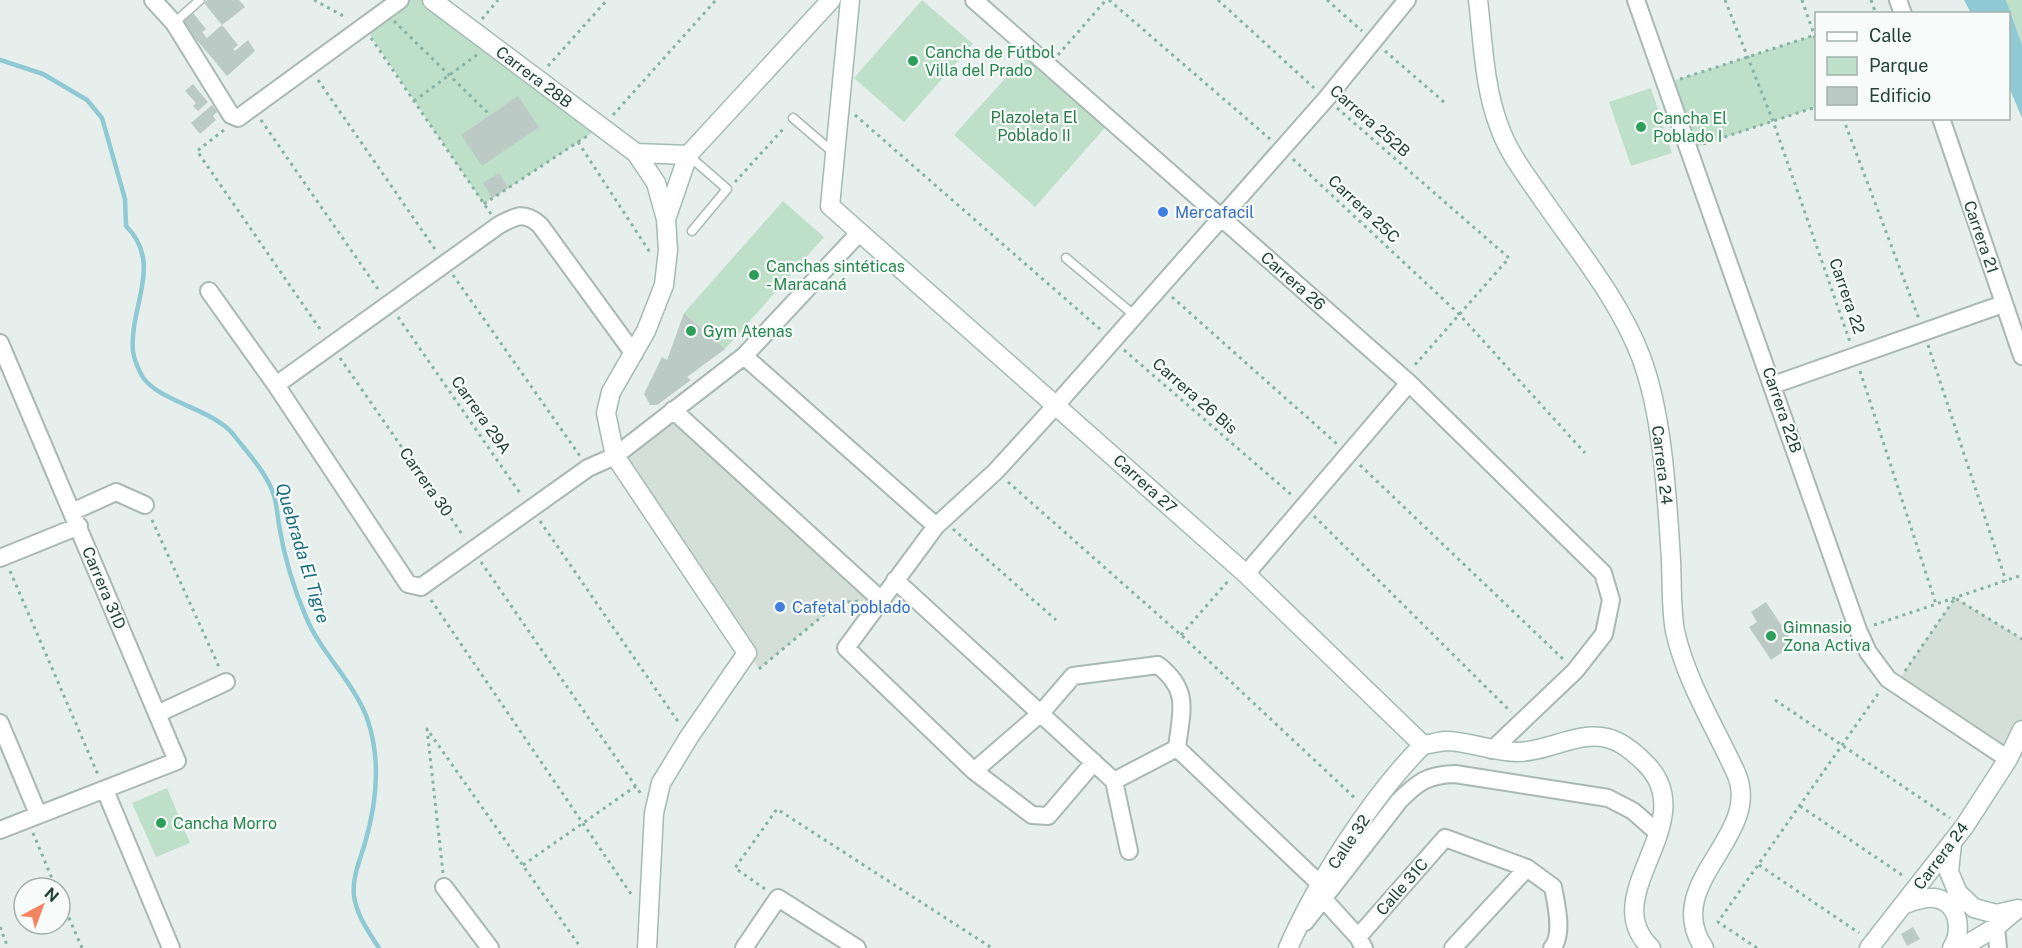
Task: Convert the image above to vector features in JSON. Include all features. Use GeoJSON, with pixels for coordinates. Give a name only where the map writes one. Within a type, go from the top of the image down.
{"type":"FeatureCollection","features":[{"type":"Feature","properties":{"kind":"main road","name":"Carrera 28B"},"geometry":{"type":"LineString","coordinates":[[432,0],[636,153],[656,183],[666,219]]}},
{"type":"Feature","properties":{"kind":"main road"},"geometry":{"type":"LineString","coordinates":[[647,948],[654,813],[661,783],[688,736],[747,653],[615,456],[606,413],[611,392],[634,354],[664,285],[668,250],[666,219],[688,155],[831,0]]}},
{"type":"Feature","properties":{"kind":"main road"},"geometry":{"type":"LineString","coordinates":[[835,154],[850,0]]}},
{"type":"Feature","properties":{"kind":"main road","name":"Carrera 24"},"geometry":{"type":"LineString","coordinates":[[1478,0],[1489,92],[1499,126],[1514,159],[1622,315],[1648,378],[1668,510],[1675,630],[1684,661],[1738,776],[1740,802],[1728,838],[1695,893],[1693,913],[1695,929],[1704,948]]}},
{"type":"Feature","properties":{"kind":"main road"},"geometry":{"type":"LineString","coordinates":[[636,153],[688,155]]}},
{"type":"Feature","properties":{"kind":"main road","name":"Carrera 27"},"geometry":{"type":"LineString","coordinates":[[835,154],[830,206],[1057,404],[1243,571],[1422,745]]}},
{"type":"Feature","properties":{"kind":"main road","name":"Carrera 24"},"geometry":{"type":"LineString","coordinates":[[1872,946],[1964,827],[2008,759],[2022,730]]}},
{"type":"Feature","properties":{"kind":"main road"},"geometry":{"type":"LineString","coordinates":[[1422,745],[1447,741],[1492,750],[1537,751],[1580,737],[1607,738],[1634,752],[1659,779],[1664,793],[1658,833],[1634,898],[1636,921],[1645,942],[1651,948]]}},
{"type":"Feature","properties":{"kind":"main road","name":"Calle 32"},"geometry":{"type":"LineString","coordinates":[[1290,942],[1369,812],[1404,764],[1422,745]]}},
{"type":"Feature","properties":{"kind":"main road"},"geometry":{"type":"LineString","coordinates":[[1952,843],[1949,872],[1958,893],[1974,908],[1996,914],[2020,907]]}},
{"type":"Feature","properties":{"kind":"main road"},"geometry":{"type":"LineString","coordinates":[[1905,904],[1935,898],[1947,903],[1956,914],[1959,927],[1952,948]]}},
{"type":"Feature","properties":{"kind":"main road"},"geometry":{"type":"LineString","coordinates":[[1961,948],[1996,927],[2020,907]]}},
{"type":"Feature","properties":{"kind":"street"},"geometry":{"type":"LineString","coordinates":[[153,0],[174,22],[231,115],[238,118],[400,0]]}},
{"type":"Feature","properties":{"kind":"street","name":"Carrera 26"},"geometry":{"type":"LineString","coordinates":[[974,0],[1407,380],[1603,573],[1611,600],[1604,634],[1575,671]]}},
{"type":"Feature","properties":{"kind":"street"},"geometry":{"type":"LineString","coordinates":[[1094,762],[1048,816],[1032,815],[974,771],[846,648],[880,599],[940,523],[996,471],[1057,404],[1326,99],[1407,0]]}},
{"type":"Feature","properties":{"kind":"street","name":"Carrera 22B"},"geometry":{"type":"LineString","coordinates":[[1636,0],[1858,630],[1868,652],[1892,682],[2008,759]]}},
{"type":"Feature","properties":{"kind":"street","name":"Carrera 21"},"geometry":{"type":"LineString","coordinates":[[1942,120],[2022,356]]}},
{"type":"Feature","properties":{"kind":"street"},"geometry":{"type":"LineString","coordinates":[[276,385],[330,344],[499,225],[518,215],[530,216],[540,225],[634,354]]}},
{"type":"Feature","properties":{"kind":"street"},"geometry":{"type":"LineString","coordinates":[[208,291],[276,385],[408,584],[421,586],[588,468],[615,456],[744,356],[860,232]]}},
{"type":"Feature","properties":{"kind":"street"},"geometry":{"type":"LineString","coordinates":[[1773,385],[2004,304]]}},
{"type":"Feature","properties":{"kind":"street","name":"Carrera 31D"},"geometry":{"type":"LineString","coordinates":[[0,343],[177,761],[105,790]]}},
{"type":"Feature","properties":{"kind":"street"},"geometry":{"type":"LineString","coordinates":[[744,356],[940,523]]}},
{"type":"Feature","properties":{"kind":"street"},"geometry":{"type":"LineString","coordinates":[[1243,571],[1304,506],[1407,380]]}},
{"type":"Feature","properties":{"kind":"street"},"geometry":{"type":"LineString","coordinates":[[674,410],[880,599]]}},
{"type":"Feature","properties":{"kind":"street"},"geometry":{"type":"LineString","coordinates":[[2,558],[76,519],[116,492],[144,504]]}},
{"type":"Feature","properties":{"kind":"street"},"geometry":{"type":"LineString","coordinates":[[895,580],[1114,781],[1129,851]]}},
{"type":"Feature","properties":{"kind":"street"},"geometry":{"type":"LineString","coordinates":[[974,771],[1041,713],[1073,676],[1158,665],[1175,678],[1182,700],[1178,748],[1321,892],[1361,942]]}},
{"type":"Feature","properties":{"kind":"street"},"geometry":{"type":"LineString","coordinates":[[1492,750],[1575,671]]}},
{"type":"Feature","properties":{"kind":"street"},"geometry":{"type":"LineString","coordinates":[[157,714],[226,682]]}},
{"type":"Feature","properties":{"kind":"street"},"geometry":{"type":"LineString","coordinates":[[0,723],[32,816]]}},
{"type":"Feature","properties":{"kind":"street"},"geometry":{"type":"LineString","coordinates":[[1114,781],[1178,748]]}},
{"type":"Feature","properties":{"kind":"street"},"geometry":{"type":"LineString","coordinates":[[1321,892],[1416,783],[1436,775],[1455,774],[1608,798],[1633,811],[1658,833]]}},
{"type":"Feature","properties":{"kind":"street"},"geometry":{"type":"LineString","coordinates":[[0,830],[105,790],[171,948]]}},
{"type":"Feature","properties":{"kind":"street","name":"Calle 31C"},"geometry":{"type":"LineString","coordinates":[[1361,942],[1445,838],[1527,868]]}},
{"type":"Feature","properties":{"kind":"street"},"geometry":{"type":"LineString","coordinates":[[1453,948],[1527,868],[1553,887],[1558,909],[1556,943],[1552,948]]}},
{"type":"Feature","properties":{"kind":"street"},"geometry":{"type":"LineString","coordinates":[[444,887],[490,948]]}},
{"type":"Feature","properties":{"kind":"street"},"geometry":{"type":"LineString","coordinates":[[744,948],[778,898],[857,948]]}},
{"type":"Feature","properties":{"kind":"street"},"geometry":{"type":"LineString","coordinates":[[1996,927],[1998,948]]}},
{"type":"Feature","properties":{"kind":"lane"},"geometry":{"type":"LineString","coordinates":[[174,22],[200,0]]}},
{"type":"Feature","properties":{"kind":"lane"},"geometry":{"type":"LineString","coordinates":[[793,118],[835,154]]}},
{"type":"Feature","properties":{"kind":"lane"},"geometry":{"type":"LineString","coordinates":[[688,155],[727,189],[692,231]]}},
{"type":"Feature","properties":{"kind":"lane"},"geometry":{"type":"LineString","coordinates":[[1066,258],[1134,315]]}},
{"type":"Feature","properties":{"kind":"path"},"geometry":{"type":"LineString","coordinates":[[314,0],[363,27],[484,204],[601,128],[716,0]]}},
{"type":"Feature","properties":{"kind":"path"},"geometry":{"type":"LineString","coordinates":[[472,30],[498,0]]}},
{"type":"Feature","properties":{"kind":"path"},"geometry":{"type":"LineString","coordinates":[[537,78],[607,0]]}},
{"type":"Feature","properties":{"kind":"path"},"geometry":{"type":"LineString","coordinates":[[1048,66],[1108,0]]}},
{"type":"Feature","properties":{"kind":"path","name":"Carrera 25C"},"geometry":{"type":"LineString","coordinates":[[1108,0],[1282,149],[1458,313],[1585,453]]}},
{"type":"Feature","properties":{"kind":"path","name":"Carrera 252B"},"geometry":{"type":"LineString","coordinates":[[1218,0],[1326,99],[1509,258],[1458,313]]}},
{"type":"Feature","properties":{"kind":"path","name":"Carrera 22"},"geometry":{"type":"LineString","coordinates":[[1725,0],[1773,121],[1855,357],[1936,604]]}},
{"type":"Feature","properties":{"kind":"path"},"geometry":{"type":"LineString","coordinates":[[1664,84],[1815,35],[1802,0]]}},
{"type":"Feature","properties":{"kind":"path"},"geometry":{"type":"LineString","coordinates":[[384,12],[490,115]]}},
{"type":"Feature","properties":{"kind":"path"},"geometry":{"type":"LineString","coordinates":[[414,100],[491,44]]}},
{"type":"Feature","properties":{"kind":"path","name":"Carrera 26 Bis"},"geometry":{"type":"LineString","coordinates":[[840,102],[1304,506],[1521,722]]}},
{"type":"Feature","properties":{"kind":"path"},"geometry":{"type":"LineString","coordinates":[[1690,149],[1815,107]]}},
{"type":"Feature","properties":{"kind":"path","name":"Carrera 29A"},"geometry":{"type":"LineString","coordinates":[[253,108],[688,736]]}},
{"type":"Feature","properties":{"kind":"path","name":"Carrera 30"},"geometry":{"type":"LineString","coordinates":[[238,118],[197,151],[654,813]]}},
{"type":"Feature","properties":{"kind":"path"},"geometry":{"type":"LineString","coordinates":[[727,189],[793,118]]}},
{"type":"Feature","properties":{"kind":"path"},"geometry":{"type":"LineString","coordinates":[[578,142],[665,276]]}},
{"type":"Feature","properties":{"kind":"path"},"geometry":{"type":"LineString","coordinates":[[1159,286],[1348,454],[1575,671]]}},
{"type":"Feature","properties":{"kind":"path"},"geometry":{"type":"LineString","coordinates":[[1407,380],[1458,313]]}},
{"type":"Feature","properties":{"kind":"path"},"geometry":{"type":"LineString","coordinates":[[996,471],[1181,635],[1369,812]]}},
{"type":"Feature","properties":{"kind":"path"},"geometry":{"type":"LineString","coordinates":[[144,504],[226,682]]}},
{"type":"Feature","properties":{"kind":"path"},"geometry":{"type":"LineString","coordinates":[[940,523],[1056,620]]}},
{"type":"Feature","properties":{"kind":"path"},"geometry":{"type":"LineString","coordinates":[[2,558],[105,790]]}},
{"type":"Feature","properties":{"kind":"path"},"geometry":{"type":"LineString","coordinates":[[1181,635],[1243,571]]}},
{"type":"Feature","properties":{"kind":"path"},"geometry":{"type":"LineString","coordinates":[[1858,630],[2022,575]]}},
{"type":"Feature","properties":{"kind":"path"},"geometry":{"type":"LineString","coordinates":[[421,586],[582,824],[649,918]]}},
{"type":"Feature","properties":{"kind":"path"},"geometry":{"type":"LineString","coordinates":[[1955,598],[2022,639]]}},
{"type":"Feature","properties":{"kind":"path"},"geometry":{"type":"LineString","coordinates":[[1757,948],[1718,922],[1842,746],[1955,598]]}},
{"type":"Feature","properties":{"kind":"path"},"geometry":{"type":"LineString","coordinates":[[759,669],[838,603],[880,599]]}},
{"type":"Feature","properties":{"kind":"path"},"geometry":{"type":"LineString","coordinates":[[1775,700],[1964,827]]}},
{"type":"Feature","properties":{"kind":"path"},"geometry":{"type":"LineString","coordinates":[[444,887],[427,729],[581,948]]}},
{"type":"Feature","properties":{"kind":"path"},"geometry":{"type":"LineString","coordinates":[[523,866],[636,786]]}},
{"type":"Feature","properties":{"kind":"path"},"geometry":{"type":"LineString","coordinates":[[1800,806],[1918,886]]}},
{"type":"Feature","properties":{"kind":"path"},"geometry":{"type":"LineString","coordinates":[[778,898],[735,868],[777,809],[992,948]]}},
{"type":"Feature","properties":{"kind":"path"},"geometry":{"type":"LineString","coordinates":[[32,816],[52,876]]}},
{"type":"Feature","properties":{"kind":"path"},"geometry":{"type":"LineString","coordinates":[[1759,865],[1872,946]]}},
{"type":"Feature","properties":{"kind":"path"},"geometry":{"type":"LineString","coordinates":[[72,925],[82,948]]}},
{"type":"Feature","properties":{"kind":"path"},"geometry":{"type":"LineString","coordinates":[[0,927],[8,948]]}},
{"type":"Feature","properties":{"kind":"shaded area"},"geometry":{"type":"Polygon","coordinates":[[[673,410],[880,599],[838,603],[759,669],[615,456],[673,410]]]}},
{"type":"Feature","properties":{"kind":"shaded area"},"geometry":{"type":"Polygon","coordinates":[[[1955,598],[2022,639],[2022,730],[2008,759],[1895,685],[1955,598]]]}},
{"type":"Feature","properties":{"kind":"green space"},"geometry":{"type":"Polygon","coordinates":[[[400,0],[432,0],[601,127],[484,204],[364,26],[400,0]]]}},
{"type":"Feature","properties":{"kind":"green space","name":"Cancha de Fútbol Villa del Prado"},"geometry":{"type":"Polygon","coordinates":[[[922,0],[973,44],[904,122],[854,78],[922,0]]]}},
{"type":"Feature","properties":{"kind":"green space"},"geometry":{"type":"Polygon","coordinates":[[[2006,0],[2022,0],[2022,45],[2006,0]]]}},
{"type":"Feature","properties":{"kind":"green space"},"geometry":{"type":"Polygon","coordinates":[[[1815,35],[1815,107],[1690,149],[1664,84],[1815,35]]]}},
{"type":"Feature","properties":{"kind":"green space","name":"Plazoleta El Poblado II"},"geometry":{"type":"Polygon","coordinates":[[[1031,50],[1110,122],[1035,207],[954,135],[1031,50]]]}},
{"type":"Feature","properties":{"kind":"green space","name":"Cancha El Poblado I"},"geometry":{"type":"Polygon","coordinates":[[[1651,88],[1672,153],[1631,166],[1609,102],[1651,88]]]}},
{"type":"Feature","properties":{"kind":"green space","name":"Canchas sintéticas - Maracaná"},"geometry":{"type":"Polygon","coordinates":[[[783,201],[824,237],[725,349],[684,313],[783,201]]]}},
{"type":"Feature","properties":{"kind":"green space","name":"Cancha Morro"},"geometry":{"type":"Polygon","coordinates":[[[167,788],[190,843],[156,857],[132,803],[167,788]]]}},
{"type":"Feature","properties":{"kind":"water"},"geometry":{"type":"Polygon","coordinates":[[[1964,0],[2006,0],[2022,45],[2022,118],[2010,89],[2010,12],[1970,12],[1964,0]]]}},
{"type":"Feature","properties":{"kind":"building"},"geometry":{"type":"Polygon","coordinates":[[[208,0],[239,0],[245,7],[222,25],[204,3],[208,0]]]}},
{"type":"Feature","properties":{"kind":"building"},"geometry":{"type":"Polygon","coordinates":[[[193,13],[206,29],[202,32],[207,38],[222,25],[238,45],[233,49],[235,51],[248,40],[255,51],[227,76],[180,20],[193,13]]]}},
{"type":"Feature","properties":{"kind":"building"},"geometry":{"type":"Polygon","coordinates":[[[193,84],[208,102],[198,111],[193,106],[196,103],[185,91],[193,84]]]}},
{"type":"Feature","properties":{"kind":"building"},"geometry":{"type":"Polygon","coordinates":[[[518,96],[539,127],[482,166],[461,135],[518,96]]]}},
{"type":"Feature","properties":{"kind":"building"},"geometry":{"type":"Polygon","coordinates":[[[212,105],[217,112],[213,116],[216,120],[200,134],[191,123],[212,105]]]}},
{"type":"Feature","properties":{"kind":"building"},"geometry":{"type":"Polygon","coordinates":[[[499,173],[508,188],[492,198],[483,183],[499,173]]]}},
{"type":"Feature","properties":{"kind":"building","name":"Gym Atenas"},"geometry":{"type":"Polygon","coordinates":[[[684,313],[725,349],[687,377],[691,380],[657,405],[650,405],[644,394],[662,357],[667,360],[684,313]]]}},
{"type":"Feature","properties":{"kind":"building","name":"Gimnasio Zona Activa"},"geometry":{"type":"Polygon","coordinates":[[[1766,602],[1794,644],[1771,660],[1749,627],[1757,622],[1751,612],[1766,602]]]}},
{"type":"Feature","properties":{"kind":"building"},"geometry":{"type":"Polygon","coordinates":[[[1913,927],[1920,939],[1907,946],[1901,934],[1913,927]]]}},
{"type":"Feature","properties":{"kind":"waterway","name":"Quebrada El Tigre"},"geometry":{"type":"LineString","coordinates":[[0,60],[43,74],[87,100],[102,118],[125,199],[126,226],[137,240],[143,255],[142,286],[133,334],[133,351],[139,370],[146,382],[156,390],[211,417],[233,434],[264,475],[272,490],[281,537],[302,606],[312,630],[354,692],[367,718],[371,733],[376,764],[375,796],[354,882],[354,896],[360,917],[379,948]]}},
{"type":"Feature","properties":{"kind":"place","name":"Cancha de Fútbol Villa del Prado"},"geometry":{"type":"Point","coordinates":[913,61]}},
{"type":"Feature","properties":{"kind":"place","name":"Cancha El Poblado I"},"geometry":{"type":"Point","coordinates":[1641,127]}},
{"type":"Feature","properties":{"kind":"place","name":"Mercafacil"},"geometry":{"type":"Point","coordinates":[1163,212]}},
{"type":"Feature","properties":{"kind":"place","name":"Canchas sintéticas - Maracaná"},"geometry":{"type":"Point","coordinates":[754,275]}},
{"type":"Feature","properties":{"kind":"place","name":"Gym Atenas"},"geometry":{"type":"Point","coordinates":[691,331]}},
{"type":"Feature","properties":{"kind":"place","name":"Cafetal poblado"},"geometry":{"type":"Point","coordinates":[780,607]}},
{"type":"Feature","properties":{"kind":"place","name":"Gimnasio Zona Activa"},"geometry":{"type":"Point","coordinates":[1771,636]}},
{"type":"Feature","properties":{"kind":"place","name":"Cancha Morro"},"geometry":{"type":"Point","coordinates":[161,823]}}]}
